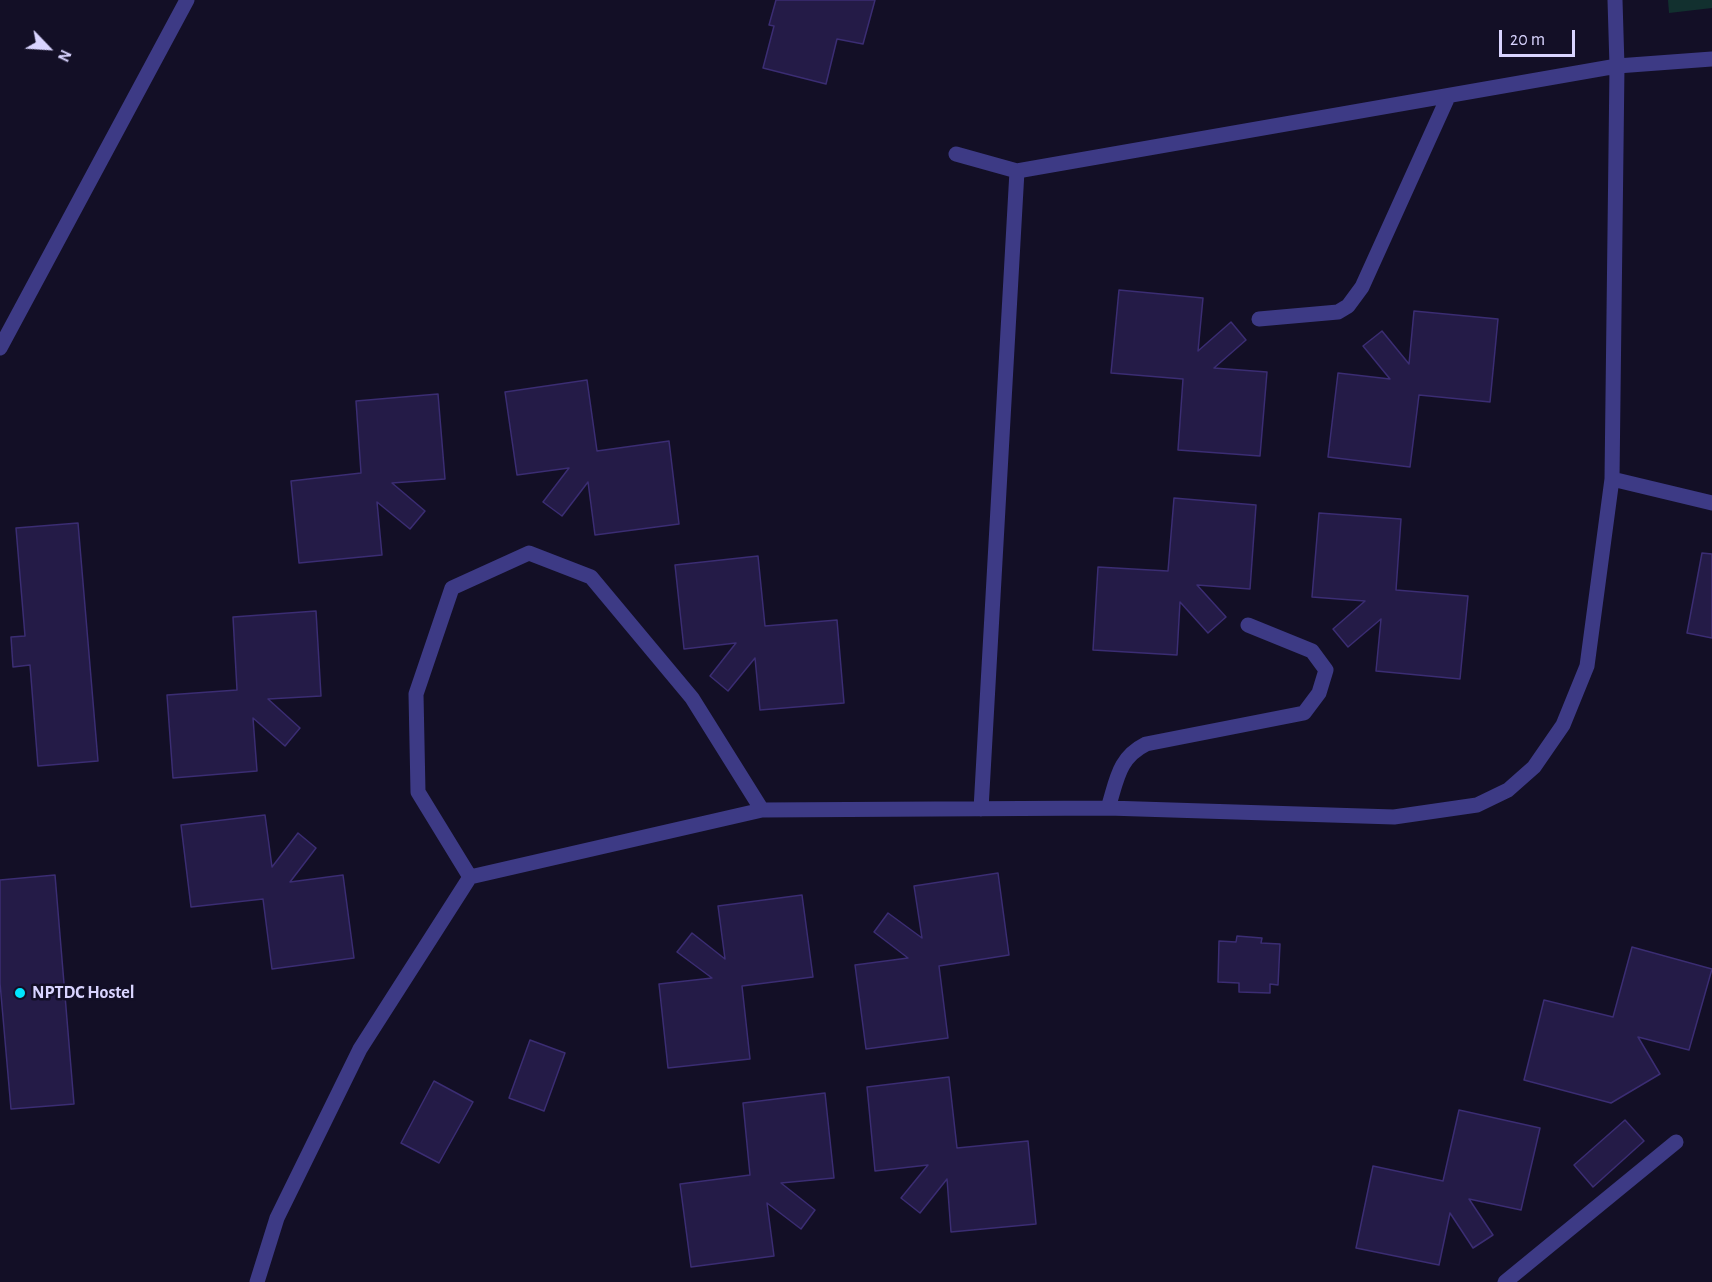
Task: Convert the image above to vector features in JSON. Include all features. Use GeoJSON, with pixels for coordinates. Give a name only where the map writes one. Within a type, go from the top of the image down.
{"type":"FeatureCollection","features":[{"type":"Feature","properties":{"kind":"street"},"geometry":{"type":"LineString","coordinates":[[0,348],[187,0]]}},
{"type":"Feature","properties":{"kind":"street"},"geometry":{"type":"LineString","coordinates":[[257,1282],[277,1218],[360,1049],[470,877],[762,810],[1107,808],[1394,816],[1477,805],[1508,790],[1534,767],[1563,724],[1587,666],[1612,479],[1617,66],[1615,0]]}},
{"type":"Feature","properties":{"kind":"street"},"geometry":{"type":"LineString","coordinates":[[956,154],[1017,171],[1617,66],[1712,59]]}},
{"type":"Feature","properties":{"kind":"street"},"geometry":{"type":"LineString","coordinates":[[1259,319],[1338,312],[1348,306],[1362,287],[1448,97]]}},
{"type":"Feature","properties":{"kind":"street"},"geometry":{"type":"LineString","coordinates":[[981,809],[1017,171]]}},
{"type":"Feature","properties":{"kind":"street"},"geometry":{"type":"LineString","coordinates":[[1612,479],[1712,503]]}},
{"type":"Feature","properties":{"kind":"street"},"geometry":{"type":"LineString","coordinates":[[470,877],[418,792],[416,694],[452,588],[529,554],[591,577],[692,698],[762,810]]}},
{"type":"Feature","properties":{"kind":"street"},"geometry":{"type":"LineString","coordinates":[[1107,808],[1122,765],[1131,752],[1146,744],[1304,713],[1319,693],[1326,670],[1312,651],[1248,625]]}},
{"type":"Feature","properties":{"kind":"street"},"geometry":{"type":"LineString","coordinates":[[1505,1282],[1676,1142]]}},
{"type":"Feature","properties":{"kind":"green space"},"geometry":{"type":"Polygon","coordinates":[[[1668,0],[1712,0],[1712,8],[1669,13],[1668,0]]]}},
{"type":"Feature","properties":{"kind":"building"},"geometry":{"type":"Polygon","coordinates":[[[776,0],[875,0],[863,44],[837,39],[826,84],[763,68],[774,26],[769,25],[776,0]]]}},
{"type":"Feature","properties":{"kind":"building"},"geometry":{"type":"Polygon","coordinates":[[[1119,290],[1203,298],[1198,351],[1231,322],[1246,340],[1214,368],[1267,372],[1260,456],[1178,450],[1183,379],[1111,373],[1119,290]]]}},
{"type":"Feature","properties":{"kind":"building"},"geometry":{"type":"Polygon","coordinates":[[[1414,311],[1498,319],[1490,402],[1419,395],[1410,467],[1328,457],[1338,373],[1390,379],[1363,346],[1382,331],[1409,364],[1414,311]]]}},
{"type":"Feature","properties":{"kind":"building"},"geometry":{"type":"Polygon","coordinates":[[[587,380],[597,451],[669,441],[679,524],[595,535],[588,482],[562,516],[543,502],[569,468],[517,475],[505,392],[587,380]]]}},
{"type":"Feature","properties":{"kind":"building"},"geometry":{"type":"Polygon","coordinates":[[[438,394],[445,479],[392,483],[425,511],[410,529],[377,502],[382,555],[299,563],[291,481],[361,473],[356,401],[438,394]]]}},
{"type":"Feature","properties":{"kind":"building"},"geometry":{"type":"Polygon","coordinates":[[[1174,498],[1256,505],[1250,589],[1197,585],[1226,617],[1208,633],[1180,602],[1177,655],[1093,650],[1098,567],[1168,571],[1174,498]]]}},
{"type":"Feature","properties":{"kind":"building"},"geometry":{"type":"Polygon","coordinates":[[[1319,513],[1401,519],[1396,590],[1468,596],[1460,679],[1376,671],[1381,619],[1348,647],[1333,629],[1365,601],[1312,597],[1319,513]]]}},
{"type":"Feature","properties":{"kind":"building"},"geometry":{"type":"Polygon","coordinates":[[[78,523],[98,761],[38,766],[30,665],[13,667],[11,637],[25,636],[16,528],[78,523]]]}},
{"type":"Feature","properties":{"kind":"building"},"geometry":{"type":"Polygon","coordinates":[[[1702,553],[1712,554],[1712,638],[1687,633],[1702,553]]]}},
{"type":"Feature","properties":{"kind":"building"},"geometry":{"type":"Polygon","coordinates":[[[758,556],[765,626],[837,620],[844,703],[760,710],[755,658],[728,691],[710,676],[736,643],[684,649],[675,565],[758,556]]]}},
{"type":"Feature","properties":{"kind":"building"},"geometry":{"type":"Polygon","coordinates":[[[316,611],[321,696],[268,699],[300,728],[285,746],[253,718],[257,771],[173,778],[167,695],[237,690],[233,617],[316,611]]]}},
{"type":"Feature","properties":{"kind":"building"},"geometry":{"type":"Polygon","coordinates":[[[265,815],[272,867],[298,833],[316,848],[290,882],[343,875],[354,958],[272,969],[263,899],[191,907],[181,825],[265,815]]]}},
{"type":"Feature","properties":{"kind":"building"},"geometry":{"type":"Polygon","coordinates":[[[998,873],[1009,955],[939,966],[948,1038],[866,1049],[855,965],[908,958],[874,932],[888,913],[922,938],[914,886],[998,873]]]}},
{"type":"Feature","properties":{"kind":"building"},"geometry":{"type":"Polygon","coordinates":[[[55,875],[74,1104],[11,1109],[0,983],[0,880],[55,875]]]}},
{"type":"Feature","properties":{"kind":"building"},"geometry":{"type":"Polygon","coordinates":[[[802,895],[813,977],[742,986],[750,1059],[668,1068],[659,984],[712,978],[677,952],[692,933],[725,959],[718,906],[802,895]]]}},
{"type":"Feature","properties":{"kind":"building"},"geometry":{"type":"Polygon","coordinates":[[[1237,936],[1262,938],[1261,943],[1280,944],[1278,985],[1270,984],[1270,993],[1239,992],[1239,983],[1218,982],[1219,941],[1236,942],[1237,936]]]}},
{"type":"Feature","properties":{"kind":"building"},"geometry":{"type":"Polygon","coordinates":[[[1632,947],[1712,969],[1689,1050],[1638,1037],[1660,1074],[1611,1103],[1524,1080],[1544,1000],[1613,1017],[1632,947]]]}},
{"type":"Feature","properties":{"kind":"building"},"geometry":{"type":"Polygon","coordinates":[[[530,1040],[565,1053],[544,1111],[509,1098],[530,1040]]]}},
{"type":"Feature","properties":{"kind":"building"},"geometry":{"type":"Polygon","coordinates":[[[949,1077],[957,1148],[1028,1141],[1036,1224],[951,1232],[947,1179],[920,1213],[901,1198],[928,1165],[875,1171],[867,1087],[949,1077]]]}},
{"type":"Feature","properties":{"kind":"building"},"geometry":{"type":"Polygon","coordinates":[[[434,1081],[473,1102],[439,1163],[401,1143],[434,1081]]]}},
{"type":"Feature","properties":{"kind":"building"},"geometry":{"type":"Polygon","coordinates":[[[825,1093],[834,1178],[781,1183],[815,1210],[801,1229],[767,1203],[774,1256],[691,1267],[680,1184],[750,1175],[743,1103],[825,1093]]]}},
{"type":"Feature","properties":{"kind":"building"},"geometry":{"type":"Polygon","coordinates":[[[1459,1110],[1540,1128],[1521,1210],[1469,1199],[1493,1235],[1473,1248],[1450,1213],[1439,1265],[1356,1248],[1373,1166],[1443,1181],[1459,1110]]]}},
{"type":"Feature","properties":{"kind":"building"},"geometry":{"type":"Polygon","coordinates":[[[1625,1120],[1644,1141],[1593,1187],[1574,1165],[1625,1120]]]}},
{"type":"Feature","properties":{"kind":"place","name":"NPTDC Hostel"},"geometry":{"type":"Point","coordinates":[20,993]}}]}
